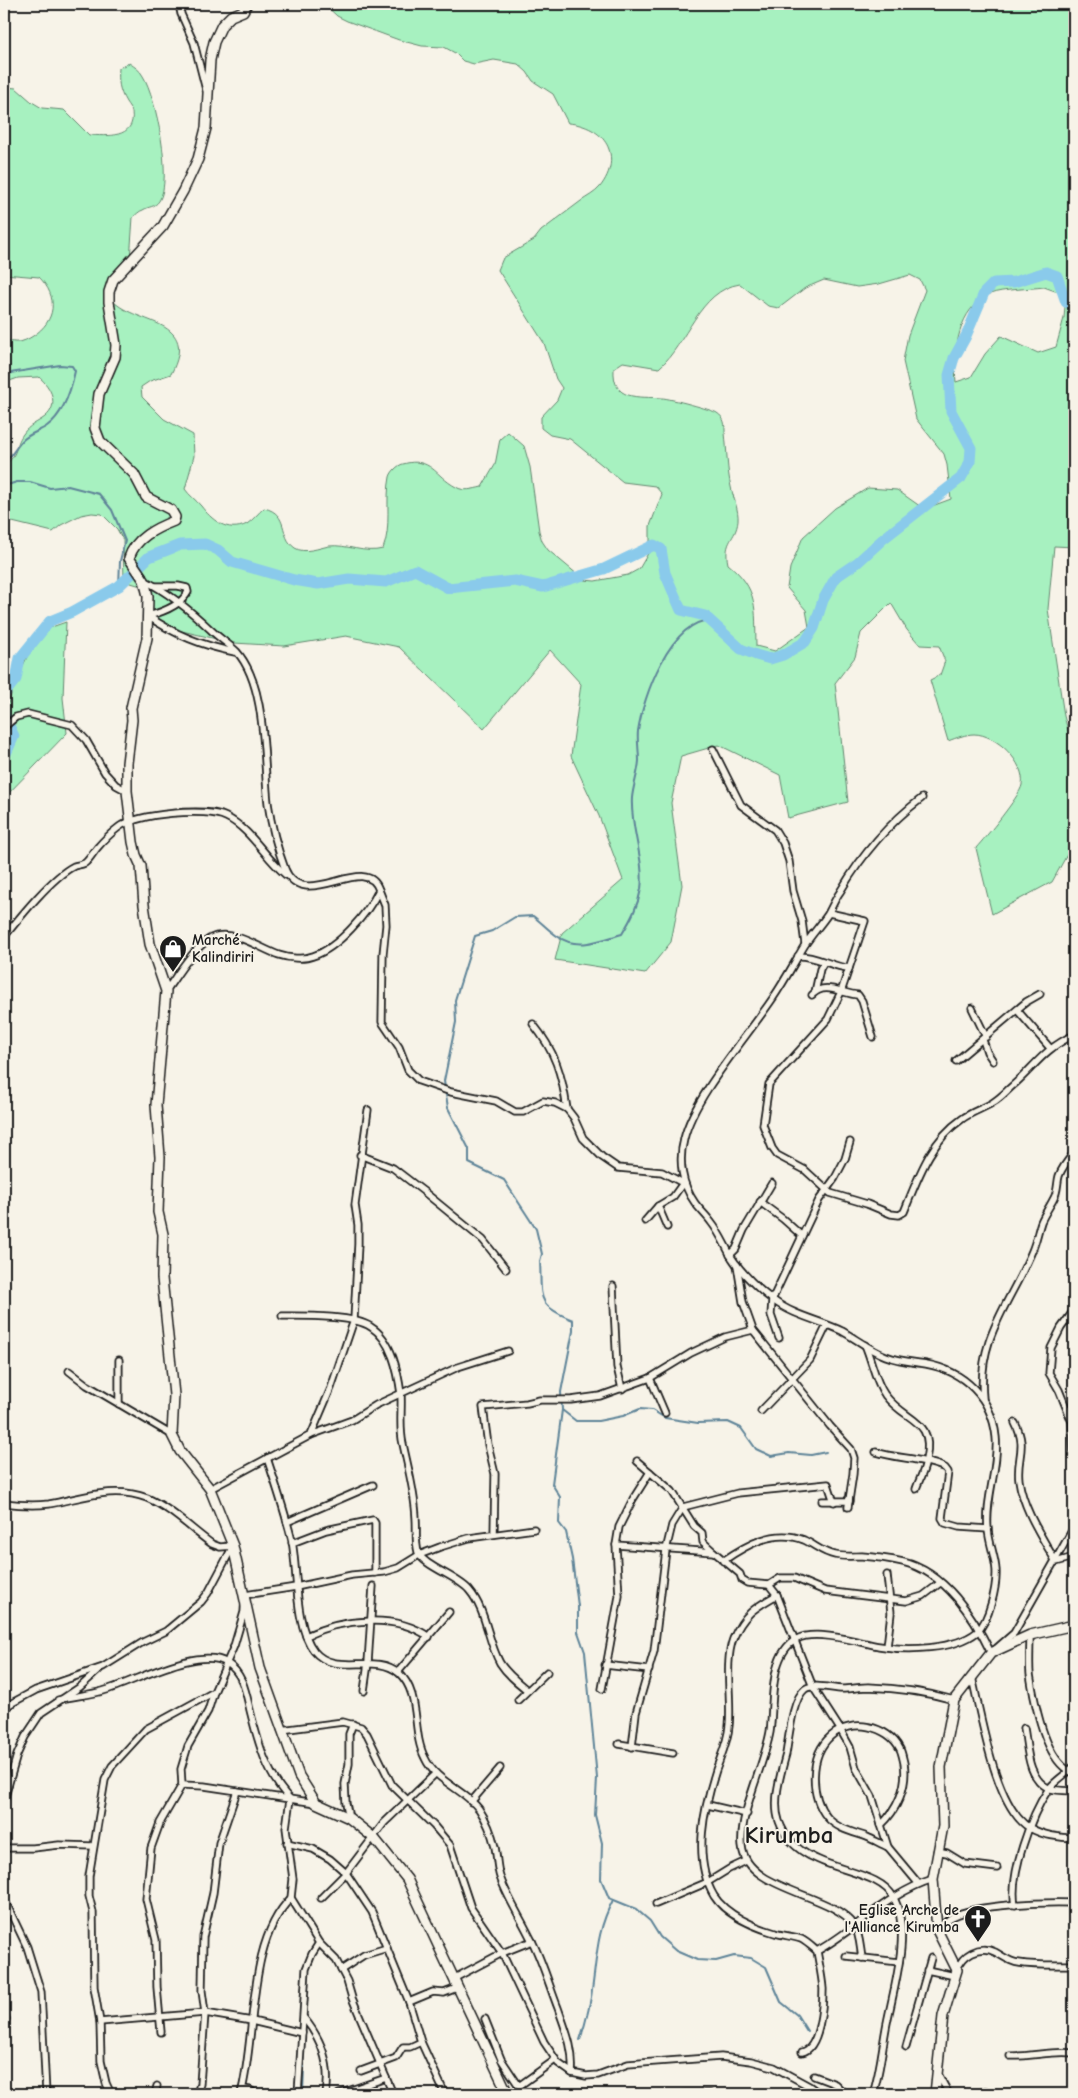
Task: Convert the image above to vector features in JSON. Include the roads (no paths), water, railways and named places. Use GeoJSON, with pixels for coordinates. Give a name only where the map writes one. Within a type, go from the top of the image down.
{"type":"FeatureCollection","features":[{"type":"Feature","properties":{"kind":"street"},"geometry":{"type":"LineString","coordinates":[[179,4],[181,14],[194,42],[208,96]]}},
{"type":"Feature","properties":{"kind":"street"},"geometry":{"type":"LineString","coordinates":[[247,4],[243,11],[231,16],[222,25],[214,42],[210,60],[206,128],[198,159],[184,191],[163,226],[113,280],[109,292],[109,302],[116,345],[114,357],[99,394],[95,428],[100,441],[134,474],[146,497],[171,510],[175,517],[174,521],[160,526],[136,543],[129,558],[132,563],[142,576],[178,603],[237,653],[250,674],[258,698],[268,805],[280,855],[291,880]]}},
{"type":"Feature","properties":{"kind":"street"},"geometry":{"type":"LineString","coordinates":[[142,576],[148,616],[147,638],[131,708],[132,720],[127,764],[127,791],[136,855],[142,866],[144,905],[150,944],[166,991],[156,1105],[160,1157],[158,1212],[163,1234],[162,1278],[174,1395],[172,1435],[180,1451],[210,1489],[233,1546],[260,1668],[299,1776],[316,1803]]}},
{"type":"Feature","properties":{"kind":"street"},"geometry":{"type":"LineString","coordinates":[[148,616],[159,613],[178,603],[184,599],[188,592],[187,588],[178,586],[156,586]]}},
{"type":"Feature","properties":{"kind":"street"},"geometry":{"type":"LineString","coordinates":[[148,616],[174,632],[198,643],[237,653]]}},
{"type":"Feature","properties":{"kind":"street"},"geometry":{"type":"LineString","coordinates":[[4,727],[16,717],[28,714],[72,725],[86,740],[105,773],[116,784],[127,791]]}},
{"type":"Feature","properties":{"kind":"street"},"geometry":{"type":"LineString","coordinates":[[713,749],[741,806],[775,830],[783,843],[789,861],[793,891],[802,921],[805,944]]}},
{"type":"Feature","properties":{"kind":"street"},"geometry":{"type":"LineString","coordinates":[[862,1958],[854,1925],[842,1913],[785,1888],[755,1871],[746,1861],[742,1848],[747,1814],[770,1736],[773,1709],[772,1689],[776,1672],[780,1658],[796,1639],[814,1635],[887,1647],[940,1646],[964,1640],[980,1630],[995,1594],[997,1573],[988,1529],[989,1489],[996,1439],[992,1419],[983,1398],[972,1384],[956,1375],[930,1365],[905,1362],[882,1355],[826,1325],[799,1315],[772,1300],[737,1265],[718,1232],[695,1204],[684,1183],[681,1162],[683,1140],[690,1122],[709,1087],[784,983],[805,944],[829,913],[839,892],[874,844],[899,815],[922,798]]}},
{"type":"Feature","properties":{"kind":"street"},"geometry":{"type":"LineString","coordinates":[[4,936],[32,904],[60,877],[74,866],[86,862],[98,847],[119,827],[130,820],[148,816],[198,812],[218,813],[239,825],[281,871],[300,885],[311,887],[335,880],[363,877],[372,879],[377,884],[385,905],[386,925],[383,954],[382,1022],[399,1047],[408,1070],[418,1081],[451,1092],[496,1101],[515,1112],[523,1112],[543,1101],[555,1103],[567,1109],[574,1118],[583,1138],[602,1157],[618,1168],[662,1172],[684,1183]]}},
{"type":"Feature","properties":{"kind":"street"},"geometry":{"type":"LineString","coordinates":[[166,991],[205,942],[217,936],[227,935],[280,955],[296,958],[311,957],[323,952],[342,937],[372,904],[379,890]]}},
{"type":"Feature","properties":{"kind":"street"},"geometry":{"type":"LineString","coordinates":[[829,913],[865,921],[841,992],[828,1020],[769,1084],[763,1125],[772,1148],[777,1155],[805,1170],[826,1190],[891,1214],[899,1215],[904,1212],[926,1161],[937,1143],[954,1124],[994,1102],[1050,1048],[1074,1034]]}},
{"type":"Feature","properties":{"kind":"street"},"geometry":{"type":"LineString","coordinates":[[798,956],[806,956],[840,968],[849,968]]}},
{"type":"Feature","properties":{"kind":"street"},"geometry":{"type":"LineString","coordinates":[[824,962],[820,969],[814,993],[826,988],[860,997],[873,1037]]}},
{"type":"Feature","properties":{"kind":"street"},"geometry":{"type":"LineString","coordinates":[[956,1061],[1026,1002],[1040,994]]}},
{"type":"Feature","properties":{"kind":"street"},"geometry":{"type":"LineString","coordinates":[[972,1008],[984,1038],[987,1052],[993,1062]]}},
{"type":"Feature","properties":{"kind":"street"},"geometry":{"type":"LineString","coordinates":[[1017,1010],[1050,1048]]}},
{"type":"Feature","properties":{"kind":"street"},"geometry":{"type":"LineString","coordinates":[[533,1024],[542,1035],[558,1065],[564,1084],[567,1109]]}},
{"type":"Feature","properties":{"kind":"street"},"geometry":{"type":"LineString","coordinates":[[311,1435],[332,1388],[354,1320],[358,1244],[355,1205],[360,1155],[368,1110]]}},
{"type":"Feature","properties":{"kind":"street"},"geometry":{"type":"LineString","coordinates":[[779,1338],[771,1315],[772,1300],[819,1200],[842,1165],[850,1142]]}},
{"type":"Feature","properties":{"kind":"street"},"geometry":{"type":"LineString","coordinates":[[983,1398],[983,1361],[989,1339],[1032,1251],[1041,1222],[1054,1198],[1058,1176],[1074,1154]]}},
{"type":"Feature","properties":{"kind":"street"},"geometry":{"type":"LineString","coordinates":[[360,1155],[393,1168],[423,1191],[483,1240],[506,1270]]}},
{"type":"Feature","properties":{"kind":"street"},"geometry":{"type":"LineString","coordinates":[[645,1221],[658,1206],[673,1196],[684,1183]]}},
{"type":"Feature","properties":{"kind":"street"},"geometry":{"type":"LineString","coordinates":[[730,1255],[736,1249],[744,1230],[772,1184]]}},
{"type":"Feature","properties":{"kind":"street"},"geometry":{"type":"LineString","coordinates":[[760,1202],[802,1236]]}},
{"type":"Feature","properties":{"kind":"street"},"geometry":{"type":"LineString","coordinates":[[658,1206],[666,1227]]}},
{"type":"Feature","properties":{"kind":"street"},"geometry":{"type":"LineString","coordinates":[[737,1265],[743,1302],[753,1330],[830,1426],[851,1449],[854,1458],[848,1504],[822,1501]]}},
{"type":"Feature","properties":{"kind":"street"},"geometry":{"type":"LineString","coordinates":[[613,1286],[617,1367],[622,1389]]}},
{"type":"Feature","properties":{"kind":"street"},"geometry":{"type":"LineString","coordinates":[[1074,1310],[1061,1328],[1051,1348],[1049,1373],[1059,1390],[1072,1422],[1074,1456]]}},
{"type":"Feature","properties":{"kind":"street"},"geometry":{"type":"LineString","coordinates":[[282,1316],[354,1320],[371,1326],[383,1337],[392,1356],[401,1394],[402,1442],[410,1469],[416,1518],[416,1543],[419,1555],[429,1565],[456,1578],[469,1590],[480,1607],[500,1663],[511,1677],[527,1690]]}},
{"type":"Feature","properties":{"kind":"street"},"geometry":{"type":"LineString","coordinates":[[761,1411],[810,1360],[826,1325]]}},
{"type":"Feature","properties":{"kind":"street"},"geometry":{"type":"LineString","coordinates":[[494,1534],[495,1474],[488,1445],[483,1407],[540,1400],[566,1401],[600,1396],[650,1378],[725,1337],[753,1330]]}},
{"type":"Feature","properties":{"kind":"street"},"geometry":{"type":"LineString","coordinates":[[865,1345],[877,1379],[886,1396],[926,1431],[929,1440],[926,1462],[916,1489]]}},
{"type":"Feature","properties":{"kind":"street"},"geometry":{"type":"LineString","coordinates":[[210,1489],[311,1435],[352,1420],[376,1405],[458,1367],[508,1351]]}},
{"type":"Feature","properties":{"kind":"street"},"geometry":{"type":"LineString","coordinates":[[119,1360],[119,1404]]}},
{"type":"Feature","properties":{"kind":"street"},"geometry":{"type":"LineString","coordinates":[[69,1371],[119,1404],[172,1435]]}},
{"type":"Feature","properties":{"kind":"street"},"geometry":{"type":"LineString","coordinates":[[650,1378],[665,1413]]}},
{"type":"Feature","properties":{"kind":"street"},"geometry":{"type":"LineString","coordinates":[[1015,1423],[1021,1435],[1022,1447],[1019,1480],[1035,1524],[1056,1562]]}},
{"type":"Feature","properties":{"kind":"street"},"geometry":{"type":"LineString","coordinates":[[876,1452],[894,1458],[926,1462],[945,1468],[948,1472],[942,1518],[945,1523],[958,1527],[988,1529]]}},
{"type":"Feature","properties":{"kind":"street"},"geometry":{"type":"LineString","coordinates":[[267,1458],[292,1543],[296,1587],[306,1636],[315,1652],[328,1661],[344,1664],[368,1663],[383,1666],[398,1672],[410,1686],[418,1739],[424,1758],[435,1774],[478,1808],[489,1825],[495,1847],[499,1875],[545,1968],[570,2039],[573,2057],[572,2074]]}},
{"type":"Feature","properties":{"kind":"street"},"geometry":{"type":"LineString","coordinates":[[637,1461],[672,1491],[694,1526],[702,1533],[703,1542],[740,1574],[742,1580],[747,1583],[770,1586],[777,1595],[796,1639],[813,1687],[850,1747],[856,1768],[872,1796],[888,1847],[918,1883]]}},
{"type":"Feature","properties":{"kind":"street"},"geometry":{"type":"LineString","coordinates":[[602,1689],[605,1665],[617,1617],[619,1596],[616,1545],[624,1516],[650,1472]]}},
{"type":"Feature","properties":{"kind":"street"},"geometry":{"type":"LineString","coordinates":[[632,1746],[636,1713],[656,1642],[666,1550],[672,1525],[682,1507],[738,1493],[828,1484],[834,1502]]}},
{"type":"Feature","properties":{"kind":"street"},"geometry":{"type":"LineString","coordinates":[[287,1522],[373,1485]]}},
{"type":"Feature","properties":{"kind":"street"},"geometry":{"type":"LineString","coordinates":[[4,1503],[29,1506],[47,1504],[89,1494],[126,1492],[147,1498],[165,1507],[212,1544],[220,1547],[233,1546]]}},
{"type":"Feature","properties":{"kind":"street"},"geometry":{"type":"LineString","coordinates":[[292,1543],[326,1530],[374,1520],[375,1573]]}},
{"type":"Feature","properties":{"kind":"street"},"geometry":{"type":"LineString","coordinates":[[956,1973],[937,1930],[932,1879],[944,1826],[941,1767],[954,1700],[991,1653],[1014,1633],[1056,1562],[1074,1527]]}},
{"type":"Feature","properties":{"kind":"street"},"geometry":{"type":"LineString","coordinates":[[245,1595],[398,1568],[419,1555],[469,1538],[534,1529]]}},
{"type":"Feature","properties":{"kind":"street"},"geometry":{"type":"LineString","coordinates":[[723,1561],[765,1538],[791,1536],[812,1543],[820,1550],[835,1555],[863,1556],[910,1564],[940,1583],[966,1609],[980,1630],[991,1653]]}},
{"type":"Feature","properties":{"kind":"street"},"geometry":{"type":"LineString","coordinates":[[616,1545],[714,1552]]}},
{"type":"Feature","properties":{"kind":"street"},"geometry":{"type":"LineString","coordinates":[[4,1800],[17,1755],[41,1713],[80,1687],[102,1667],[143,1642],[166,1631],[201,1602],[208,1593],[233,1546]]}},
{"type":"Feature","properties":{"kind":"street"},"geometry":{"type":"LineString","coordinates":[[1056,1562],[1074,1557]]}},
{"type":"Feature","properties":{"kind":"street"},"geometry":{"type":"LineString","coordinates":[[887,1575],[891,1613],[887,1647]]}},
{"type":"Feature","properties":{"kind":"street"},"geometry":{"type":"LineString","coordinates":[[770,1586],[780,1578],[794,1578],[825,1591],[906,1601],[916,1600],[940,1583]]}},
{"type":"Feature","properties":{"kind":"street"},"geometry":{"type":"LineString","coordinates":[[364,1691],[372,1622],[373,1586]]}},
{"type":"Feature","properties":{"kind":"street"},"geometry":{"type":"LineString","coordinates":[[161,2032],[161,2015],[157,1987],[156,1940],[146,1899],[151,1848],[157,1831],[182,1785],[181,1769],[183,1757],[208,1711],[240,1628],[245,1595]]}},
{"type":"Feature","properties":{"kind":"street"},"geometry":{"type":"LineString","coordinates":[[777,1595],[755,1607],[742,1620],[732,1642],[729,1678],[731,1702],[729,1729],[710,1789],[702,1857],[708,1882],[715,1898],[728,1910],[753,1925],[777,1934],[802,1940],[817,1951],[822,1982],[822,2005],[815,2041],[811,2048],[802,2052]]}},
{"type":"Feature","properties":{"kind":"street"},"geometry":{"type":"LineString","coordinates":[[398,1672],[449,1612]]}},
{"type":"Feature","properties":{"kind":"street"},"geometry":{"type":"LineString","coordinates":[[306,1636],[321,1629],[354,1621],[414,1627],[429,1637]]}},
{"type":"Feature","properties":{"kind":"street"},"geometry":{"type":"LineString","coordinates":[[991,1653],[1030,1635],[1074,1625]]}},
{"type":"Feature","properties":{"kind":"street"},"geometry":{"type":"LineString","coordinates":[[1030,1635],[1030,1673],[1045,1735],[1058,1761],[1072,1772]]}},
{"type":"Feature","properties":{"kind":"street"},"geometry":{"type":"LineString","coordinates":[[58,1700],[102,1692],[160,1669],[198,1658],[213,1658],[226,1662],[236,1671],[244,1683],[260,1752],[280,1788],[290,1799]]}},
{"type":"Feature","properties":{"kind":"street"},"geometry":{"type":"LineString","coordinates":[[605,1665],[649,1670]]}},
{"type":"Feature","properties":{"kind":"street"},"geometry":{"type":"LineString","coordinates":[[4,1710],[10,1704],[36,1690],[102,1667]]}},
{"type":"Feature","properties":{"kind":"street"},"geometry":{"type":"LineString","coordinates":[[518,1700],[547,1672]]}},
{"type":"Feature","properties":{"kind":"street"},"geometry":{"type":"LineString","coordinates":[[971,1676],[992,1764],[1003,1793],[1016,1814],[1029,1827],[1042,1833],[1074,1838]]}},
{"type":"Feature","properties":{"kind":"street"},"geometry":{"type":"LineString","coordinates":[[873,2094],[880,2072],[899,1962],[901,1936],[894,1897],[883,1885],[865,1877],[838,1869],[796,1847],[784,1832],[778,1818],[777,1802],[780,1780],[794,1712],[800,1697],[806,1689],[813,1687],[844,1689],[866,1687],[904,1689],[954,1700]]}},
{"type":"Feature","properties":{"kind":"street"},"geometry":{"type":"LineString","coordinates":[[110,2094],[101,2060],[100,2022],[94,1988],[93,1912],[89,1876],[105,1780],[112,1766],[146,1729],[214,1692]]}},
{"type":"Feature","properties":{"kind":"street"},"geometry":{"type":"LineString","coordinates":[[281,1730],[343,1722],[361,1727],[367,1734],[392,1785],[450,1844],[471,1908],[502,1953],[544,2042],[555,2060],[572,2074],[598,2075],[628,2064],[721,2057],[751,2060],[774,2067],[820,2094]]}},
{"type":"Feature","properties":{"kind":"street"},"geometry":{"type":"LineString","coordinates":[[349,1818],[345,1784],[349,1764],[349,1734],[353,1724]]}},
{"type":"Feature","properties":{"kind":"street"},"geometry":{"type":"LineString","coordinates":[[881,1825],[896,1807],[903,1786],[904,1767],[901,1749],[891,1737],[875,1728],[858,1726],[840,1730],[830,1737],[821,1750],[816,1766],[817,1798],[828,1818],[845,1830],[868,1837],[888,1847]]}},
{"type":"Feature","properties":{"kind":"street"},"geometry":{"type":"LineString","coordinates":[[1024,1728],[1031,1768],[1040,1782],[1049,1789],[1071,1791]]}},
{"type":"Feature","properties":{"kind":"street"},"geometry":{"type":"LineString","coordinates":[[619,1744],[673,1753]]}},
{"type":"Feature","properties":{"kind":"street"},"geometry":{"type":"LineString","coordinates":[[1015,1905],[1013,1887],[1029,1827],[1049,1789],[1072,1772],[1074,1766]]}},
{"type":"Feature","properties":{"kind":"street"},"geometry":{"type":"LineString","coordinates":[[471,1802],[500,1768]]}},
{"type":"Feature","properties":{"kind":"street"},"geometry":{"type":"LineString","coordinates":[[321,1898],[346,1874],[384,1823],[435,1774]]}},
{"type":"Feature","properties":{"kind":"street"},"geometry":{"type":"LineString","coordinates":[[182,1785],[316,1803],[349,1818],[374,1838],[407,1879],[453,1979],[498,2061],[519,2086],[555,2060]]}},
{"type":"Feature","properties":{"kind":"street"},"geometry":{"type":"LineString","coordinates":[[197,2094],[200,2084],[205,2013],[202,1991],[203,1937],[213,1893],[219,1843],[237,1791]]}},
{"type":"Feature","properties":{"kind":"street"},"geometry":{"type":"LineString","coordinates":[[256,2094],[250,2090],[241,2092],[256,1986],[264,1945],[276,1916],[291,1898],[293,1879],[287,1843],[287,1814],[290,1799]]}},
{"type":"Feature","properties":{"kind":"street"},"geometry":{"type":"LineString","coordinates":[[708,1806],[747,1814]]}},
{"type":"Feature","properties":{"kind":"street"},"geometry":{"type":"LineString","coordinates":[[287,1843],[313,1849],[330,1859],[346,1874],[372,1912],[409,2002],[421,2042],[445,2094]]}},
{"type":"Feature","properties":{"kind":"street"},"geometry":{"type":"LineString","coordinates":[[4,1848],[33,1848],[59,1845],[93,1846]]}},
{"type":"Feature","properties":{"kind":"street"},"geometry":{"type":"LineString","coordinates":[[937,1851],[947,1853],[970,1866],[997,1868]]}},
{"type":"Feature","properties":{"kind":"street"},"geometry":{"type":"LineString","coordinates":[[656,1904],[708,1882],[746,1861]]}},
{"type":"Feature","properties":{"kind":"street"},"geometry":{"type":"LineString","coordinates":[[817,1951],[894,1897],[918,1883],[932,1879]]}},
{"type":"Feature","properties":{"kind":"street"},"geometry":{"type":"LineString","coordinates":[[291,1898],[319,1943],[336,1960],[342,1970],[393,2094]]}},
{"type":"Feature","properties":{"kind":"street"},"geometry":{"type":"LineString","coordinates":[[4,1899],[27,1947],[41,1992],[46,2094]]}},
{"type":"Feature","properties":{"kind":"street"},"geometry":{"type":"LineString","coordinates":[[937,1930],[951,1918],[965,1912],[1015,1905],[1074,1903]]}},
{"type":"Feature","properties":{"kind":"street"},"geometry":{"type":"LineString","coordinates":[[453,1979],[502,1953],[532,1941]]}},
{"type":"Feature","properties":{"kind":"street"},"geometry":{"type":"LineString","coordinates":[[298,2094],[306,1969],[319,1943]]}},
{"type":"Feature","properties":{"kind":"street"},"geometry":{"type":"LineString","coordinates":[[342,1970],[364,1955],[387,1948]]}},
{"type":"Feature","properties":{"kind":"street"},"geometry":{"type":"LineString","coordinates":[[935,2094],[943,2016],[960,1962],[970,1953],[982,1949],[994,1952],[1004,1959],[1018,1963],[1074,1965]]}},
{"type":"Feature","properties":{"kind":"street"},"geometry":{"type":"LineString","coordinates":[[846,1956],[899,1962]]}},
{"type":"Feature","properties":{"kind":"street"},"geometry":{"type":"LineString","coordinates":[[906,2047],[931,1958]]}},
{"type":"Feature","properties":{"kind":"street"},"geometry":{"type":"LineString","coordinates":[[927,1970],[956,1973]]}},
{"type":"Feature","properties":{"kind":"street"},"geometry":{"type":"LineString","coordinates":[[409,2002],[433,1992],[442,1994],[458,1988]]}},
{"type":"Feature","properties":{"kind":"street"},"geometry":{"type":"LineString","coordinates":[[100,2022],[161,2015],[205,2013],[252,2021],[302,2033]]}},
{"type":"Feature","properties":{"kind":"street"},"geometry":{"type":"LineString","coordinates":[[304,2018],[312,2028],[326,2056],[328,2069],[326,2094]]}},
{"type":"Feature","properties":{"kind":"street"},"geometry":{"type":"LineString","coordinates":[[486,2019],[508,2094]]}},
{"type":"Feature","properties":{"kind":"street"},"geometry":{"type":"LineString","coordinates":[[361,2071],[396,2058],[403,2047],[410,2047],[421,2042]]}},
{"type":"Feature","properties":{"kind":"street"},"geometry":{"type":"LineString","coordinates":[[1010,2056],[1027,2057],[1043,2052],[1062,2051],[1074,2053]]}},
{"type":"Feature","properties":{"kind":"street"},"geometry":{"type":"LineString","coordinates":[[937,2072],[949,2094]]}},
{"type":"Feature","properties":{"kind":"street"},"geometry":{"type":"LineString","coordinates":[[814,2076],[836,2084],[845,2094]]}},
{"type":"Feature","properties":{"kind":"street"},"geometry":{"type":"LineString","coordinates":[[339,2094],[386,2078]]}},
{"type":"Feature","properties":{"kind":"street"},"geometry":{"type":"LineString","coordinates":[[155,2094],[157,2086]]}},
{"type":"Feature","properties":{"kind":"street"},"geometry":{"type":"LineString","coordinates":[[978,2094],[985,2091],[1000,2094]]}},
{"type":"Feature","properties":{"kind":"street"},"geometry":{"type":"LineString","coordinates":[[685,2094],[710,2094]]}},
{"type":"Feature","properties":{"kind":"waterway"},"geometry":{"type":"LineString","coordinates":[[4,694],[16,679],[20,658],[50,621],[72,612],[119,586],[149,557],[180,545],[205,544],[218,550],[232,562],[294,580],[318,584],[349,579],[386,582],[415,570],[448,588],[515,581],[543,587],[604,569],[654,545],[661,549],[665,573],[681,610],[705,616],[741,649],[770,659],[783,655],[805,642],[814,628],[823,600],[836,577],[858,562],[883,539],[961,478],[970,462],[971,448],[951,411],[949,375],[954,358],[966,336],[984,293],[994,283],[1014,282],[1046,272],[1057,276],[1066,302],[1074,305]]}},
{"type":"Feature","properties":{"kind":"waterway"},"geometry":{"type":"LineString","coordinates":[[4,374],[60,365],[72,366],[75,371],[69,394],[58,415],[47,426],[24,439],[4,463]]}},
{"type":"Feature","properties":{"kind":"waterway"},"geometry":{"type":"LineString","coordinates":[[4,486],[17,482],[30,482],[50,488],[68,486],[99,494],[112,510],[125,541],[120,561],[119,586]]}},
{"type":"Feature","properties":{"kind":"waterway"},"geometry":{"type":"LineString","coordinates":[[711,620],[696,624],[683,633],[671,647],[652,681],[646,699],[638,731],[639,761],[632,798],[633,821],[641,866],[641,889],[636,907],[622,934],[589,943],[573,943],[557,936],[533,916],[515,917],[492,931],[475,936],[455,1000],[456,1022],[444,1081],[448,1108],[469,1149],[469,1163],[504,1180],[536,1229],[542,1254],[540,1261],[543,1299],[552,1310],[573,1320],[573,1331],[561,1392],[562,1410],[552,1484],[560,1497],[559,1523],[566,1532],[572,1559],[578,1606],[578,1632],[585,1652],[597,1778],[595,1815],[602,1843],[601,1879],[609,1898],[636,1909],[650,1921],[660,1937],[676,1951],[697,1960],[716,1961],[734,1956],[751,1958],[766,1967],[781,2002],[797,2015],[807,2031]]}},
{"type":"Feature","properties":{"kind":"waterway"},"geometry":{"type":"LineString","coordinates":[[4,715],[14,736],[4,758]]}},
{"type":"Feature","properties":{"kind":"waterway"},"geometry":{"type":"LineString","coordinates":[[562,1410],[576,1421],[598,1421],[623,1416],[640,1409],[652,1410],[665,1418],[698,1423],[728,1422],[741,1428],[756,1449],[771,1456],[789,1453],[811,1455],[826,1452]]}},
{"type":"Feature","properties":{"kind":"waterway"},"geometry":{"type":"LineString","coordinates":[[580,2040],[590,2005],[601,1930],[613,1900]]}},
{"type":"Feature","properties":{"kind":"waterway"},"geometry":{"type":"LineString","coordinates":[[303,2094],[304,2064]]}},
{"type":"Feature","properties":{"kind":"place","name":"Marché Kalindiriri"},"geometry":{"type":"Point","coordinates":[173,973]}},
{"type":"Feature","properties":{"kind":"place","name":"Eglise Arche de l'Alliance Kirumba"},"geometry":{"type":"Point","coordinates":[978,1943]}},
{"type":"Feature","properties":{"kind":"district","name":"Kirumba"},"geometry":{"type":"Point","coordinates":[789,1834]}}]}
